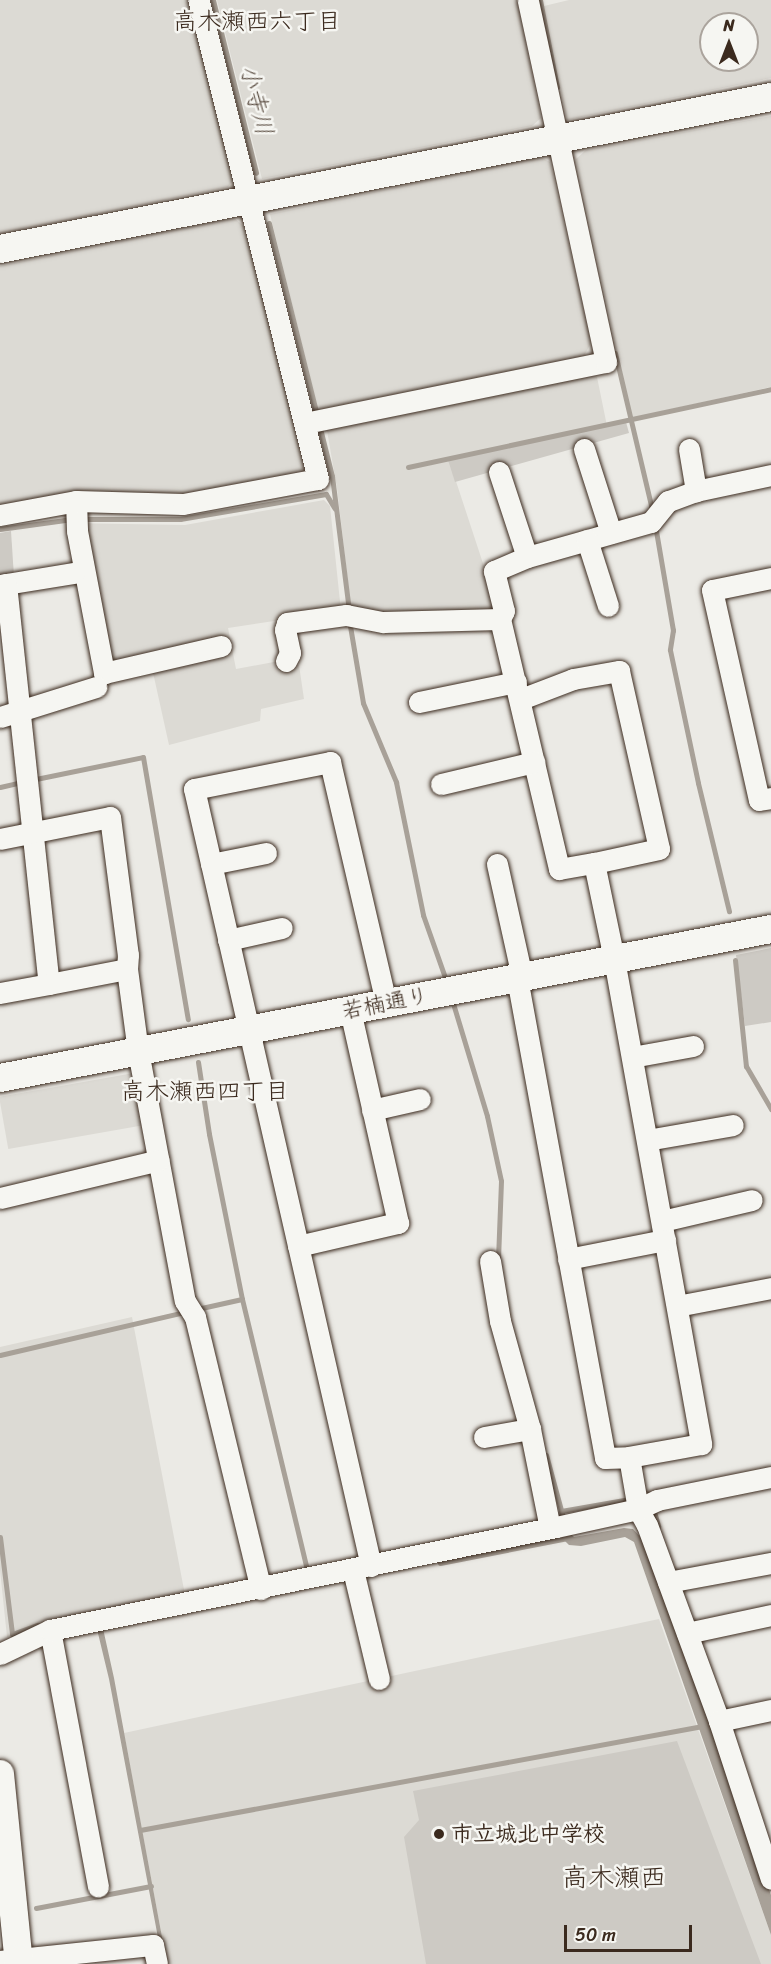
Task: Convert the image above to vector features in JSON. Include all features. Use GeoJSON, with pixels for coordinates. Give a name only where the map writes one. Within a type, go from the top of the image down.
{"type":"FeatureCollection","features":[{"type":"Feature","properties":{"kind":"street"},"geometry":{"type":"LineString","coordinates":[[0,515],[76,514],[183,504],[318,479],[313,421],[249,200],[199,0]]}},
{"type":"Feature","properties":{"kind":"street"},"geometry":{"type":"LineString","coordinates":[[313,421],[606,362],[556,139],[528,0]]}},
{"type":"Feature","properties":{"kind":"street"},"geometry":{"type":"LineString","coordinates":[[0,249],[771,97]]}},
{"type":"Feature","properties":{"kind":"street"},"geometry":{"type":"LineString","coordinates":[[584,449],[611,533]]}},
{"type":"Feature","properties":{"kind":"street"},"geometry":{"type":"LineString","coordinates":[[689,449],[696,491]]}},
{"type":"Feature","properties":{"kind":"street"},"geometry":{"type":"LineString","coordinates":[[500,472],[527,557]]}},
{"type":"Feature","properties":{"kind":"street"},"geometry":{"type":"LineString","coordinates":[[419,702],[519,691],[619,671],[659,849],[559,869],[519,691],[500,619],[504,611],[494,571],[527,557],[611,533],[655,516],[668,501],[696,491],[771,475]]}},
{"type":"Feature","properties":{"kind":"street"},"geometry":{"type":"LineString","coordinates":[[76,514],[104,673],[221,646]]}},
{"type":"Feature","properties":{"kind":"street"},"geometry":{"type":"LineString","coordinates":[[587,540],[608,606]]}},
{"type":"Feature","properties":{"kind":"street"},"geometry":{"type":"LineString","coordinates":[[49,984],[27,779],[9,714],[3,584],[74,573]]}},
{"type":"Feature","properties":{"kind":"street"},"geometry":{"type":"LineString","coordinates":[[771,578],[712,590],[759,800],[771,798]]}},
{"type":"Feature","properties":{"kind":"street"},"geometry":{"type":"LineString","coordinates":[[286,661],[290,653],[285,630],[287,623],[350,615],[383,622],[500,619]]}},
{"type":"Feature","properties":{"kind":"street"},"geometry":{"type":"LineString","coordinates":[[9,714],[96,687]]}},
{"type":"Feature","properties":{"kind":"street"},"geometry":{"type":"LineString","coordinates":[[379,1679],[365,1561],[298,1246],[194,789],[330,762],[386,1003]]}},
{"type":"Feature","properties":{"kind":"street"},"geometry":{"type":"LineString","coordinates":[[441,784],[534,762]]}},
{"type":"Feature","properties":{"kind":"street"},"geometry":{"type":"LineString","coordinates":[[0,839],[110,817],[138,1051],[159,1160],[190,1309],[259,1582]]}},
{"type":"Feature","properties":{"kind":"street"},"geometry":{"type":"LineString","coordinates":[[211,864],[266,853]]}},
{"type":"Feature","properties":{"kind":"street"},"geometry":{"type":"LineString","coordinates":[[497,864],[605,1458],[629,1457],[701,1444],[614,959],[594,863]]}},
{"type":"Feature","properties":{"kind":"street"},"geometry":{"type":"LineString","coordinates":[[228,940],[282,928]]}},
{"type":"Feature","properties":{"kind":"street","name":"若楠通り"},"geometry":{"type":"LineString","coordinates":[[0,1078],[771,929]]}},
{"type":"Feature","properties":{"kind":"street"},"geometry":{"type":"LineString","coordinates":[[0,993],[127,969]]}},
{"type":"Feature","properties":{"kind":"street"},"geometry":{"type":"LineString","coordinates":[[298,1246],[398,1223],[350,1010]]}},
{"type":"Feature","properties":{"kind":"street"},"geometry":{"type":"LineString","coordinates":[[632,1057],[693,1046]]}},
{"type":"Feature","properties":{"kind":"street"},"geometry":{"type":"LineString","coordinates":[[372,1110],[420,1099]]}},
{"type":"Feature","properties":{"kind":"street"},"geometry":{"type":"LineString","coordinates":[[647,1140],[733,1125]]}},
{"type":"Feature","properties":{"kind":"street"},"geometry":{"type":"LineString","coordinates":[[0,1198],[159,1160]]}},
{"type":"Feature","properties":{"kind":"street"},"geometry":{"type":"LineString","coordinates":[[568,1259],[663,1231],[752,1200]]}},
{"type":"Feature","properties":{"kind":"street"},"geometry":{"type":"LineString","coordinates":[[490,1261],[500,1321],[559,1527]]}},
{"type":"Feature","properties":{"kind":"street"},"geometry":{"type":"LineString","coordinates":[[676,1306],[771,1288]]}},
{"type":"Feature","properties":{"kind":"street"},"geometry":{"type":"LineString","coordinates":[[484,1437],[530,1429]]}},
{"type":"Feature","properties":{"kind":"street"},"geometry":{"type":"LineString","coordinates":[[629,1457],[638,1509],[647,1525],[719,1721],[771,1879]]}},
{"type":"Feature","properties":{"kind":"street"},"geometry":{"type":"LineString","coordinates":[[0,1654],[50,1630],[98,1621],[259,1582],[559,1527],[638,1509],[657,1500],[771,1477]]}},
{"type":"Feature","properties":{"kind":"street"},"geometry":{"type":"LineString","coordinates":[[668,1582],[771,1563]]}},
{"type":"Feature","properties":{"kind":"street"},"geometry":{"type":"LineString","coordinates":[[687,1633],[771,1615]]}},
{"type":"Feature","properties":{"kind":"street"},"geometry":{"type":"LineString","coordinates":[[50,1630],[98,1887]]}},
{"type":"Feature","properties":{"kind":"street"},"geometry":{"type":"LineString","coordinates":[[719,1721],[771,1710]]}},
{"type":"Feature","properties":{"kind":"street"},"geometry":{"type":"LineString","coordinates":[[0,1774],[13,1961],[153,1946],[157,1964]]}},
{"type":"Feature","properties":{"kind":"shaded area"},"geometry":{"type":"Polygon","coordinates":[[[0,0],[191,0],[234,179],[228,187],[0,234],[0,0]]]}},
{"type":"Feature","properties":{"kind":"shaded area"},"geometry":{"type":"Polygon","coordinates":[[[217,0],[517,0],[541,118],[532,126],[262,179],[217,0]]]}},
{"type":"Feature","properties":{"kind":"shaded area"},"geometry":{"type":"Polygon","coordinates":[[[569,0],[771,0],[771,78],[567,120],[544,6],[569,0]]]}},
{"type":"Feature","properties":{"kind":"shaded area"},"geometry":{"type":"Polygon","coordinates":[[[771,116],[771,387],[631,418],[576,159],[586,150],[771,116]]]}},
{"type":"Feature","properties":{"kind":"shaded area"},"geometry":{"type":"Polygon","coordinates":[[[540,157],[550,162],[591,343],[584,356],[318,410],[270,214],[540,157]]]}},
{"type":"Feature","properties":{"kind":"shaded area"},"geometry":{"type":"Polygon","coordinates":[[[234,218],[245,227],[305,466],[296,477],[188,496],[0,508],[0,266],[234,218]]]}},
{"type":"Feature","properties":{"kind":"shaded area"},"geometry":{"type":"Polygon","coordinates":[[[587,371],[597,377],[607,426],[449,460],[498,609],[388,617],[351,608],[337,488],[326,425],[587,371]]]}},
{"type":"Feature","properties":{"kind":"shaded area"},"geometry":{"type":"Polygon","coordinates":[[[626,422],[629,433],[455,482],[448,460],[626,422]]]}},
{"type":"Feature","properties":{"kind":"shaded area"},"geometry":{"type":"Polygon","coordinates":[[[324,500],[330,506],[341,611],[228,628],[236,669],[279,661],[299,665],[304,699],[261,709],[260,721],[169,745],[152,668],[96,681],[67,523],[185,525],[324,500]]]}},
{"type":"Feature","properties":{"kind":"shaded area"},"geometry":{"type":"Polygon","coordinates":[[[11,531],[14,577],[0,580],[0,533],[11,531]]]}},
{"type":"Feature","properties":{"kind":"shaded area"},"geometry":{"type":"Polygon","coordinates":[[[771,948],[771,1022],[745,1026],[736,955],[771,948]]]}},
{"type":"Feature","properties":{"kind":"shaded area"},"geometry":{"type":"Polygon","coordinates":[[[134,1073],[143,1125],[8,1149],[0,1097],[134,1073]]]}},
{"type":"Feature","properties":{"kind":"shaded area"},"geometry":{"type":"Polygon","coordinates":[[[132,1317],[185,1595],[48,1625],[7,1637],[0,1570],[0,1347],[132,1317]]]}},
{"type":"Feature","properties":{"kind":"shaded area"},"geometry":{"type":"Polygon","coordinates":[[[624,1528],[633,1529],[647,1544],[771,1895],[771,1935],[634,1542],[625,1537],[581,1546],[569,1545],[560,1536],[571,1534],[574,1537],[624,1528]]]}},
{"type":"Feature","properties":{"kind":"shaded area","name":"市立城北中学校"},"geometry":{"type":"Polygon","coordinates":[[[659,1619],[771,1935],[771,1964],[167,1964],[124,1733],[659,1619]]]}},
{"type":"Feature","properties":{"kind":"shaded area"},"geometry":{"type":"Polygon","coordinates":[[[102,1624],[167,1964],[163,1964],[109,1679],[96,1625],[102,1624]]]}},
{"type":"Feature","properties":{"kind":"shaded area"},"geometry":{"type":"Polygon","coordinates":[[[677,1741],[761,1964],[426,1964],[404,1837],[419,1820],[413,1791],[677,1741]]]}},
{"type":"Feature","properties":{"kind":"waterway","name":"小寺川"},"geometry":{"type":"LineString","coordinates":[[213,0],[256,173]]}},
{"type":"Feature","properties":{"kind":"waterway"},"geometry":{"type":"LineString","coordinates":[[540,0],[557,87]]}},
{"type":"Feature","properties":{"kind":"waterway"},"geometry":{"type":"LineString","coordinates":[[269,223],[317,415]]}},
{"type":"Feature","properties":{"kind":"waterway"},"geometry":{"type":"LineString","coordinates":[[615,353],[652,510]]}},
{"type":"Feature","properties":{"kind":"waterway"},"geometry":{"type":"LineString","coordinates":[[408,467],[771,389]]}},
{"type":"Feature","properties":{"kind":"waterway"},"geometry":{"type":"LineString","coordinates":[[319,424],[332,476],[349,611]]}},
{"type":"Feature","properties":{"kind":"waterway"},"geometry":{"type":"LineString","coordinates":[[82,519],[180,519],[326,494],[335,509]]}},
{"type":"Feature","properties":{"kind":"waterway"},"geometry":{"type":"LineString","coordinates":[[0,529],[72,519]]}},
{"type":"Feature","properties":{"kind":"waterway"},"geometry":{"type":"LineString","coordinates":[[655,525],[673,630],[670,650],[698,783],[729,911]]}},
{"type":"Feature","properties":{"kind":"waterway"},"geometry":{"type":"LineString","coordinates":[[349,620],[363,703],[396,782],[423,915],[447,983]]}},
{"type":"Feature","properties":{"kind":"waterway"},"geometry":{"type":"LineString","coordinates":[[31,780],[143,757],[188,1019]]}},
{"type":"Feature","properties":{"kind":"waterway"},"geometry":{"type":"LineString","coordinates":[[0,787],[22,782]]}},
{"type":"Feature","properties":{"kind":"waterway"},"geometry":{"type":"LineString","coordinates":[[735,960],[746,1066],[771,1109]]}},
{"type":"Feature","properties":{"kind":"waterway"},"geometry":{"type":"LineString","coordinates":[[452,1000],[487,1116],[501,1181],[498,1260]]}},
{"type":"Feature","properties":{"kind":"waterway"},"geometry":{"type":"LineString","coordinates":[[198,1062],[209,1134],[242,1299],[307,1569]]}},
{"type":"Feature","properties":{"kind":"waterway"},"geometry":{"type":"LineString","coordinates":[[197,1309],[242,1299]]}},
{"type":"Feature","properties":{"kind":"waterway"},"geometry":{"type":"LineString","coordinates":[[0,1355],[185,1312]]}},
{"type":"Feature","properties":{"kind":"waterway"},"geometry":{"type":"LineString","coordinates":[[546,1455],[564,1521]]}},
{"type":"Feature","properties":{"kind":"waterway"},"geometry":{"type":"LineString","coordinates":[[561,1511],[624,1500]]}},
{"type":"Feature","properties":{"kind":"waterway"},"geometry":{"type":"LineString","coordinates":[[653,1508],[658,1526]]}},
{"type":"Feature","properties":{"kind":"waterway"},"geometry":{"type":"LineString","coordinates":[[0,1537],[12,1634],[37,1625]]}},
{"type":"Feature","properties":{"kind":"waterway"},"geometry":{"type":"LineString","coordinates":[[440,1563],[568,1538]]}},
{"type":"Feature","properties":{"kind":"waterway"},"geometry":{"type":"LineString","coordinates":[[140,1830],[702,1726]]}},
{"type":"Feature","properties":{"kind":"waterway"},"geometry":{"type":"LineString","coordinates":[[36,1908],[151,1886]]}},
{"type":"Feature","properties":{"kind":"place","name":"市立城北中学校"},"geometry":{"type":"Point","coordinates":[439,1834]}},
{"type":"Feature","properties":{"kind":"district","name":"高木瀬西六丁目"},"geometry":{"type":"Point","coordinates":[257,22]}},
{"type":"Feature","properties":{"kind":"district","name":"高木瀬西四丁目"},"geometry":{"type":"Point","coordinates":[205,1092]}},
{"type":"Feature","properties":{"kind":"district","name":"高木瀬西"},"geometry":{"type":"Point","coordinates":[614,1878]}}]}
